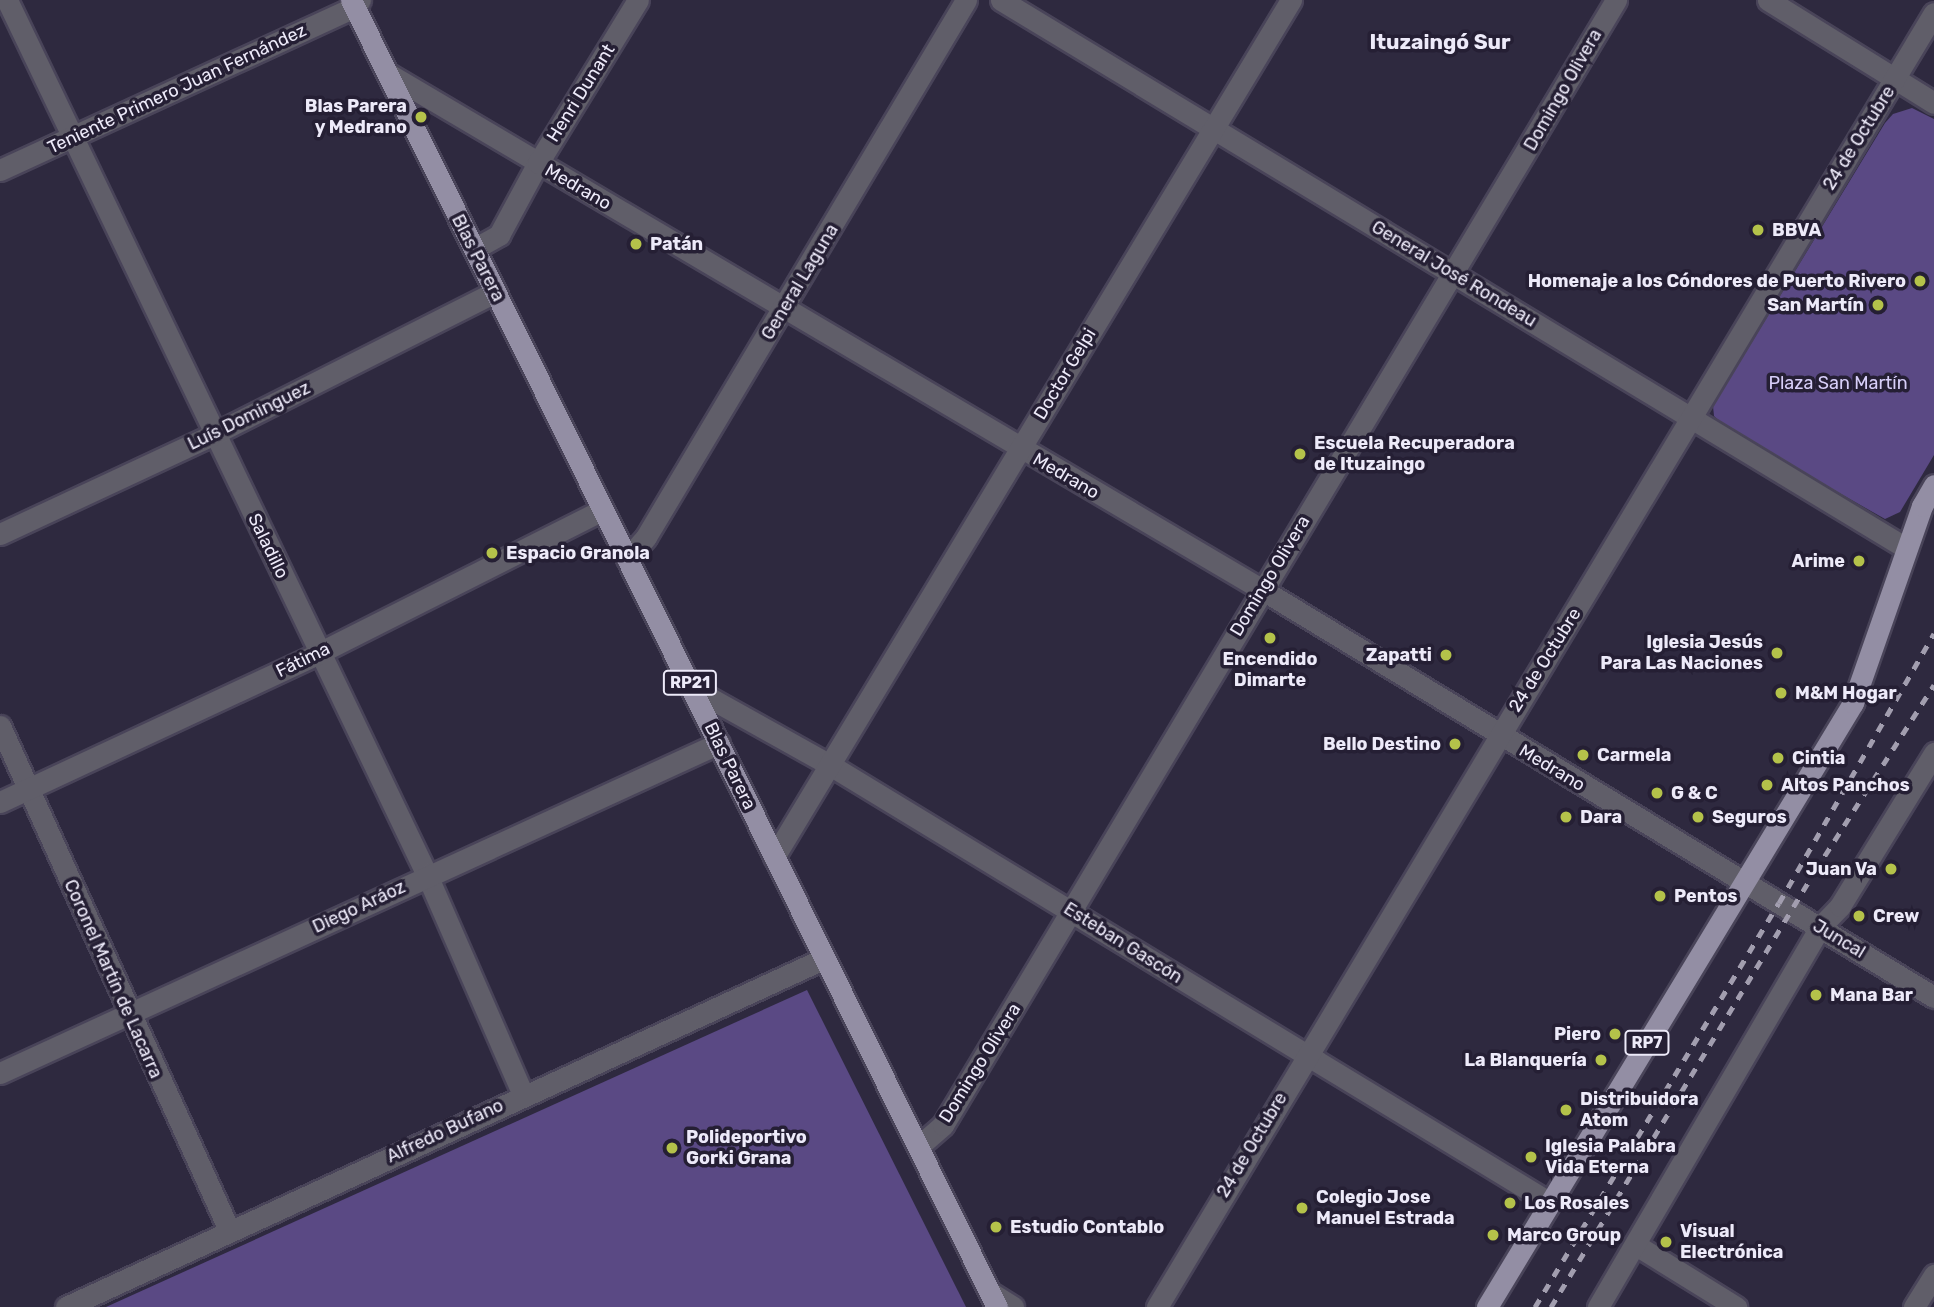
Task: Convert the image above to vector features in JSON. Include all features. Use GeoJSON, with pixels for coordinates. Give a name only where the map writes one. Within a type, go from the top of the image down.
{"type":"FeatureCollection","features":[{"type":"Feature","properties":{"kind":"main road","name":"Blas Parera"},"geometry":{"type":"LineString","coordinates":[[355,2],[387,73],[602,510],[994,1300]]}},
{"type":"Feature","properties":{"kind":"main road","name":"RP7"},"geometry":{"type":"LineString","coordinates":[[1487,1307],[1853,703],[1866,676],[1906,548],[1934,485]]}},
{"type":"Feature","properties":{"kind":"street","name":"Saladillo"},"geometry":{"type":"LineString","coordinates":[[7,0],[427,875],[523,1095]]}},
{"type":"Feature","properties":{"kind":"street","name":"Henri Dunant"},"geometry":{"type":"LineString","coordinates":[[474,249],[499,236],[538,163],[638,0]]}},
{"type":"Feature","properties":{"kind":"street","name":"General Laguna"},"geometry":{"type":"LineString","coordinates":[[627,559],[646,537],[785,308],[966,0]]}},
{"type":"Feature","properties":{"kind":"street","name":"General José Rondeau"},"geometry":{"type":"LineString","coordinates":[[1002,0],[1692,421],[1906,548]]}},
{"type":"Feature","properties":{"kind":"street","name":"Doctor Gelpi"},"geometry":{"type":"LineString","coordinates":[[774,857],[1291,0]]}},
{"type":"Feature","properties":{"kind":"street","name":"Domingo Olivera"},"geometry":{"type":"LineString","coordinates":[[919,1146],[943,1125],[1073,911],[1261,589],[1454,274],[1616,0]]}},
{"type":"Feature","properties":{"kind":"street"},"geometry":{"type":"LineString","coordinates":[[1768,0],[1934,103]]}},
{"type":"Feature","properties":{"kind":"street","name":"Teniente Primero Juan Fernández"},"geometry":{"type":"LineString","coordinates":[[0,170],[355,2]]}},
{"type":"Feature","properties":{"kind":"street","name":"24 de Octubre"},"geometry":{"type":"LineString","coordinates":[[1157,1307],[1304,1057],[1692,421],[1780,265],[1934,13]]}},
{"type":"Feature","properties":{"kind":"street","name":"Medrano"},"geometry":{"type":"LineString","coordinates":[[387,73],[1261,589],[1743,882]]}},
{"type":"Feature","properties":{"kind":"street","name":"Luís Dominguez"},"geometry":{"type":"LineString","coordinates":[[0,534],[214,434],[495,292]]}},
{"type":"Feature","properties":{"kind":"street","name":"Fátima"},"geometry":{"type":"LineString","coordinates":[[0,802],[319,653],[602,510]]}},
{"type":"Feature","properties":{"kind":"street","name":"Esteban Gascón"},"geometry":{"type":"LineString","coordinates":[[692,688],[830,765],[1073,911],[1304,1057],[1550,1203]]}},
{"type":"Feature","properties":{"kind":"street","name":"Coronel Martín de Lacarra"},"geometry":{"type":"LineString","coordinates":[[0,726],[128,1016],[229,1230]]}},
{"type":"Feature","properties":{"kind":"street","name":"Diego Aráoz"},"geometry":{"type":"LineString","coordinates":[[0,1073],[719,743]]}},
{"type":"Feature","properties":{"kind":"street"},"geometry":{"type":"LineString","coordinates":[[1598,1307],[1934,753]]}},
{"type":"Feature","properties":{"kind":"street","name":"Juncal"},"geometry":{"type":"LineString","coordinates":[[1743,882],[1934,997]]}},
{"type":"Feature","properties":{"kind":"street","name":"Alfredo Bufano"},"geometry":{"type":"LineString","coordinates":[[66,1307],[825,958]]}},
{"type":"Feature","properties":{"kind":"street"},"geometry":{"type":"LineString","coordinates":[[1636,1245],[1736,1307]]}},
{"type":"Feature","properties":{"kind":"street"},"geometry":{"type":"LineString","coordinates":[[1914,1307],[1934,1275]]}},
{"type":"Feature","properties":{"kind":"street"},"geometry":{"type":"LineString","coordinates":[[994,1300],[1013,1307]]}},
{"type":"Feature","properties":{"kind":"green space","name":"Plaza San Martín"},"geometry":{"type":"Polygon","coordinates":[[[1912,108],[1934,119],[1934,455],[1900,512],[1885,519],[1728,430],[1714,416],[1713,406],[1885,123],[1893,114],[1912,108]]]}},
{"type":"Feature","properties":{"kind":"green space","name":"Polideportivo Gorki Grana"},"geometry":{"type":"Polygon","coordinates":[[[807,990],[966,1307],[106,1307],[807,990]]]}},
{"type":"Feature","properties":{"kind":"railway"},"geometry":{"type":"LineString","coordinates":[[1535,1307],[1779,903],[1934,633]]}},
{"type":"Feature","properties":{"kind":"railway"},"geometry":{"type":"LineString","coordinates":[[1551,1307],[1815,871],[1934,685]]}},
{"type":"Feature","properties":{"kind":"place","name":"Blas Parera y Medrano"},"geometry":{"type":"Point","coordinates":[421,117]}},
{"type":"Feature","properties":{"kind":"place","name":"BBVA"},"geometry":{"type":"Point","coordinates":[1758,230]}},
{"type":"Feature","properties":{"kind":"place","name":"Patán"},"geometry":{"type":"Point","coordinates":[636,244]}},
{"type":"Feature","properties":{"kind":"place","name":"Homenaje a los Cóndores de Puerto Rivero"},"geometry":{"type":"Point","coordinates":[1920,281]}},
{"type":"Feature","properties":{"kind":"place","name":"San Martín"},"geometry":{"type":"Point","coordinates":[1878,305]}},
{"type":"Feature","properties":{"kind":"place","name":"Escuela Recuperadora de Ituzaingo"},"geometry":{"type":"Point","coordinates":[1300,454]}},
{"type":"Feature","properties":{"kind":"place","name":"Espacio Granola"},"geometry":{"type":"Point","coordinates":[492,553]}},
{"type":"Feature","properties":{"kind":"place","name":"Arime"},"geometry":{"type":"Point","coordinates":[1859,561]}},
{"type":"Feature","properties":{"kind":"place","name":"Encendido Dimarte"},"geometry":{"type":"Point","coordinates":[1270,638]}},
{"type":"Feature","properties":{"kind":"place","name":"Iglesia Jesús Para Las Naciones"},"geometry":{"type":"Point","coordinates":[1777,653]}},
{"type":"Feature","properties":{"kind":"place","name":"Zapatti"},"geometry":{"type":"Point","coordinates":[1446,655]}},
{"type":"Feature","properties":{"kind":"place","name":"M&M Hogar"},"geometry":{"type":"Point","coordinates":[1781,693]}},
{"type":"Feature","properties":{"kind":"place","name":"Bello Destino"},"geometry":{"type":"Point","coordinates":[1455,744]}},
{"type":"Feature","properties":{"kind":"place","name":"Carmela"},"geometry":{"type":"Point","coordinates":[1583,755]}},
{"type":"Feature","properties":{"kind":"place","name":"Cintia"},"geometry":{"type":"Point","coordinates":[1778,758]}},
{"type":"Feature","properties":{"kind":"place","name":"Altos Panchos"},"geometry":{"type":"Point","coordinates":[1767,785]}},
{"type":"Feature","properties":{"kind":"place","name":"G & C"},"geometry":{"type":"Point","coordinates":[1657,793]}},
{"type":"Feature","properties":{"kind":"place","name":"Dara"},"geometry":{"type":"Point","coordinates":[1566,817]}},
{"type":"Feature","properties":{"kind":"place","name":"Seguros"},"geometry":{"type":"Point","coordinates":[1698,817]}},
{"type":"Feature","properties":{"kind":"place","name":"Juan Va"},"geometry":{"type":"Point","coordinates":[1891,869]}},
{"type":"Feature","properties":{"kind":"place","name":"Pentos"},"geometry":{"type":"Point","coordinates":[1660,896]}},
{"type":"Feature","properties":{"kind":"place","name":"Crew"},"geometry":{"type":"Point","coordinates":[1859,916]}},
{"type":"Feature","properties":{"kind":"place","name":"Mana Bar"},"geometry":{"type":"Point","coordinates":[1816,995]}},
{"type":"Feature","properties":{"kind":"place","name":"Piero"},"geometry":{"type":"Point","coordinates":[1615,1034]}},
{"type":"Feature","properties":{"kind":"place","name":"La Blanquería"},"geometry":{"type":"Point","coordinates":[1601,1060]}},
{"type":"Feature","properties":{"kind":"place","name":"Distribuidora Atom"},"geometry":{"type":"Point","coordinates":[1566,1110]}},
{"type":"Feature","properties":{"kind":"place","name":"Polideportivo Gorki Grana"},"geometry":{"type":"Point","coordinates":[672,1148]}},
{"type":"Feature","properties":{"kind":"place","name":"Iglesia Palabra Vida Eterna"},"geometry":{"type":"Point","coordinates":[1531,1157]}},
{"type":"Feature","properties":{"kind":"place","name":"Los Rosales"},"geometry":{"type":"Point","coordinates":[1510,1203]}},
{"type":"Feature","properties":{"kind":"place","name":"Colegio Jose Manuel Estrada"},"geometry":{"type":"Point","coordinates":[1302,1208]}},
{"type":"Feature","properties":{"kind":"place","name":"Estudio Contablo"},"geometry":{"type":"Point","coordinates":[996,1227]}},
{"type":"Feature","properties":{"kind":"place","name":"Marco Group"},"geometry":{"type":"Point","coordinates":[1493,1235]}},
{"type":"Feature","properties":{"kind":"place","name":"Visual Electrónica"},"geometry":{"type":"Point","coordinates":[1666,1242]}},
{"type":"Feature","properties":{"kind":"district","name":"Ituzaingó Sur"},"geometry":{"type":"Point","coordinates":[1440,42]}}]}
